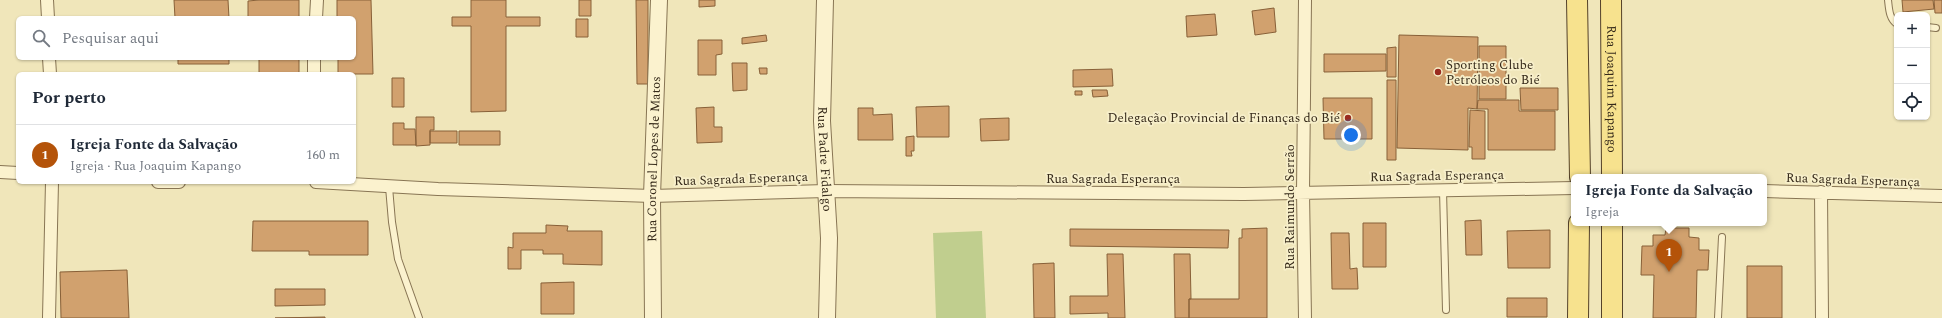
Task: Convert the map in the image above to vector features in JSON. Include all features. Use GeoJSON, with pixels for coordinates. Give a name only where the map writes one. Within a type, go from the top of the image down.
{"type":"FeatureCollection","features":[{"type":"Feature","properties":{"kind":"main road"},"geometry":{"type":"LineString","coordinates":[[1577,0],[1580,174]]}},
{"type":"Feature","properties":{"kind":"main road","name":"Rua Joaquim Kapango"},"geometry":{"type":"LineString","coordinates":[[1610,0],[1612,174]]}},
{"type":"Feature","properties":{"kind":"main road"},"geometry":{"type":"LineString","coordinates":[[1578,51],[1610,53]]}},
{"type":"Feature","properties":{"kind":"main road"},"geometry":{"type":"LineString","coordinates":[[1579,94],[1610,95]]}},
{"type":"Feature","properties":{"kind":"main road"},"geometry":{"type":"LineString","coordinates":[[1578,318],[1579,226]]}},
{"type":"Feature","properties":{"kind":"main road"},"geometry":{"type":"LineString","coordinates":[[1612,226],[1612,318]]}},
{"type":"Feature","properties":{"kind":"street"},"geometry":{"type":"LineString","coordinates":[[47,0],[48,16]]}},
{"type":"Feature","properties":{"kind":"street"},"geometry":{"type":"LineString","coordinates":[[316,16],[317,0]]}},
{"type":"Feature","properties":{"kind":"street","name":"Rua Coronel Lopes de Matos"},"geometry":{"type":"LineString","coordinates":[[653,318],[652,196],[659,0]]}},
{"type":"Feature","properties":{"kind":"street","name":"Rua Padre Fidalgo"},"geometry":{"type":"LineString","coordinates":[[825,0],[822,121],[829,238],[827,318]]}},
{"type":"Feature","properties":{"kind":"street","name":"Rua Raimundo Serrão"},"geometry":{"type":"LineString","coordinates":[[1305,0],[1303,192],[1305,312]]}},
{"type":"Feature","properties":{"kind":"street"},"geometry":{"type":"LineString","coordinates":[[49,60],[50,72]]}},
{"type":"Feature","properties":{"kind":"street"},"geometry":{"type":"LineString","coordinates":[[314,60],[314,72]]}},
{"type":"Feature","properties":{"kind":"street"},"geometry":{"type":"LineString","coordinates":[[0,172],[16,173]]}},
{"type":"Feature","properties":{"kind":"street"},"geometry":{"type":"LineString","coordinates":[[49,318],[52,184]]}},
{"type":"Feature","properties":{"kind":"street","name":"Rua Sagrada Esperança"},"geometry":{"type":"LineString","coordinates":[[345,184],[389,187],[652,196],[826,191],[1244,194],[1571,188]]}},
{"type":"Feature","properties":{"kind":"street","name":"Rua Sagrada Esperança"},"geometry":{"type":"LineString","coordinates":[[1767,191],[1942,196]]}},
{"type":"Feature","properties":{"kind":"street"},"geometry":{"type":"LineString","coordinates":[[1821,192],[1822,318]]}},
{"type":"Feature","properties":{"kind":"street"},"geometry":{"type":"LineString","coordinates":[[1305,312],[1316,318]]}},
{"type":"Feature","properties":{"kind":"lane"},"geometry":{"type":"LineString","coordinates":[[1888,0],[1889,13],[1894,22]]}},
{"type":"Feature","properties":{"kind":"lane"},"geometry":{"type":"LineString","coordinates":[[1930,27],[1936,28]]}},
{"type":"Feature","properties":{"kind":"lane"},"geometry":{"type":"LineString","coordinates":[[389,187],[392,222],[398,259],[419,318]]}},
{"type":"Feature","properties":{"kind":"lane"},"geometry":{"type":"LineString","coordinates":[[1443,190],[1446,310]]}},
{"type":"Feature","properties":{"kind":"lane"},"geometry":{"type":"LineString","coordinates":[[1718,318],[1722,237]]}},
{"type":"Feature","properties":{"kind":"green space"},"geometry":{"type":"Polygon","coordinates":[[[982,231],[986,318],[936,318],[933,233],[982,231]]]}},
{"type":"Feature","properties":{"kind":"building"},"geometry":{"type":"Polygon","coordinates":[[[174,0],[228,0],[229,16],[175,16],[174,0]]]}},
{"type":"Feature","properties":{"kind":"building"},"geometry":{"type":"Polygon","coordinates":[[[299,0],[299,16],[248,16],[248,1],[299,0]]]}},
{"type":"Feature","properties":{"kind":"building"},"geometry":{"type":"Polygon","coordinates":[[[337,0],[371,0],[373,74],[338,72],[338,60],[356,60],[356,16],[337,16],[337,0]]]}},
{"type":"Feature","properties":{"kind":"building"},"geometry":{"type":"Polygon","coordinates":[[[471,0],[506,0],[506,17],[540,17],[540,26],[506,26],[506,111],[471,112],[471,26],[452,26],[452,17],[471,17],[471,0]]]}},
{"type":"Feature","properties":{"kind":"building"},"geometry":{"type":"Polygon","coordinates":[[[579,0],[591,0],[591,16],[579,16],[579,0]]]}},
{"type":"Feature","properties":{"kind":"building"},"geometry":{"type":"Polygon","coordinates":[[[636,0],[648,0],[648,84],[637,84],[636,0]]]}},
{"type":"Feature","properties":{"kind":"building"},"geometry":{"type":"Polygon","coordinates":[[[699,0],[715,0],[715,6],[699,7],[699,0]]]}},
{"type":"Feature","properties":{"kind":"building"},"geometry":{"type":"Polygon","coordinates":[[[1902,0],[1933,0],[1934,9],[1903,12],[1902,0]]]}},
{"type":"Feature","properties":{"kind":"building"},"geometry":{"type":"Polygon","coordinates":[[[1934,0],[1942,0],[1942,13],[1935,13],[1934,0]]]}},
{"type":"Feature","properties":{"kind":"building"},"geometry":{"type":"Polygon","coordinates":[[[1274,8],[1276,32],[1255,35],[1252,11],[1274,8]]]}},
{"type":"Feature","properties":{"kind":"building"},"geometry":{"type":"Polygon","coordinates":[[[1215,14],[1217,35],[1187,37],[1186,16],[1215,14]]]}},
{"type":"Feature","properties":{"kind":"building"},"geometry":{"type":"Polygon","coordinates":[[[576,19],[588,19],[588,37],[576,37],[576,19]]]}},
{"type":"Feature","properties":{"kind":"building"},"geometry":{"type":"Polygon","coordinates":[[[766,35],[767,41],[742,44],[742,38],[766,35]]]}},
{"type":"Feature","properties":{"kind":"building","name":"Sporting Clube Petróleos do Bié"},"geometry":{"type":"Polygon","coordinates":[[[1399,35],[1478,37],[1477,109],[1468,108],[1468,150],[1397,148],[1399,35]]]}},
{"type":"Feature","properties":{"kind":"building"},"geometry":{"type":"Polygon","coordinates":[[[698,40],[722,40],[722,54],[716,55],[716,75],[698,75],[698,40]]]}},
{"type":"Feature","properties":{"kind":"building"},"geometry":{"type":"Polygon","coordinates":[[[1479,46],[1506,46],[1506,99],[1479,99],[1479,46]]]}},
{"type":"Feature","properties":{"kind":"building"},"geometry":{"type":"Polygon","coordinates":[[[1396,47],[1396,77],[1387,77],[1387,48],[1396,47]]]}},
{"type":"Feature","properties":{"kind":"building"},"geometry":{"type":"Polygon","coordinates":[[[1324,54],[1386,54],[1386,71],[1324,72],[1324,54]]]}},
{"type":"Feature","properties":{"kind":"building"},"geometry":{"type":"Polygon","coordinates":[[[178,60],[229,60],[229,64],[178,64],[178,60]]]}},
{"type":"Feature","properties":{"kind":"building"},"geometry":{"type":"Polygon","coordinates":[[[259,60],[299,60],[299,72],[259,72],[259,60]]]}},
{"type":"Feature","properties":{"kind":"building"},"geometry":{"type":"Polygon","coordinates":[[[732,63],[747,63],[747,90],[733,91],[732,63]]]}},
{"type":"Feature","properties":{"kind":"building"},"geometry":{"type":"Polygon","coordinates":[[[759,68],[767,68],[767,74],[760,74],[759,68]]]}},
{"type":"Feature","properties":{"kind":"building"},"geometry":{"type":"Polygon","coordinates":[[[1112,69],[1113,86],[1073,87],[1073,70],[1112,69]]]}},
{"type":"Feature","properties":{"kind":"building"},"geometry":{"type":"Polygon","coordinates":[[[392,78],[404,78],[404,107],[392,107],[392,78]]]}},
{"type":"Feature","properties":{"kind":"building"},"geometry":{"type":"Polygon","coordinates":[[[1387,80],[1396,80],[1396,160],[1387,160],[1387,80]]]}},
{"type":"Feature","properties":{"kind":"building"},"geometry":{"type":"Polygon","coordinates":[[[1520,88],[1558,88],[1558,110],[1521,110],[1520,88]]]}},
{"type":"Feature","properties":{"kind":"building"},"geometry":{"type":"Polygon","coordinates":[[[1092,90],[1107,90],[1108,96],[1093,97],[1092,90]]]}},
{"type":"Feature","properties":{"kind":"building"},"geometry":{"type":"Polygon","coordinates":[[[1075,91],[1082,91],[1082,95],[1075,95],[1075,91]]]}},
{"type":"Feature","properties":{"kind":"building","name":"Delegação Provincial de Finanças do Bié"},"geometry":{"type":"Polygon","coordinates":[[[1323,98],[1372,98],[1372,139],[1324,139],[1323,98]]]}},
{"type":"Feature","properties":{"kind":"building"},"geometry":{"type":"Polygon","coordinates":[[[1478,100],[1519,100],[1519,111],[1555,111],[1555,150],[1488,150],[1488,109],[1477,109],[1478,100]]]}},
{"type":"Feature","properties":{"kind":"building"},"geometry":{"type":"Polygon","coordinates":[[[949,106],[949,137],[917,137],[916,107],[949,106]]]}},
{"type":"Feature","properties":{"kind":"building"},"geometry":{"type":"Polygon","coordinates":[[[714,107],[714,127],[722,127],[722,142],[697,143],[696,108],[714,107]]]}},
{"type":"Feature","properties":{"kind":"building"},"geometry":{"type":"Polygon","coordinates":[[[858,108],[873,108],[873,115],[892,114],[893,140],[858,140],[858,108]]]}},
{"type":"Feature","properties":{"kind":"building"},"geometry":{"type":"Polygon","coordinates":[[[1470,110],[1485,111],[1485,159],[1472,159],[1472,147],[1469,147],[1470,110]]]}},
{"type":"Feature","properties":{"kind":"building"},"geometry":{"type":"Polygon","coordinates":[[[416,117],[434,117],[434,130],[430,130],[430,145],[416,146],[416,117]]]}},
{"type":"Feature","properties":{"kind":"building"},"geometry":{"type":"Polygon","coordinates":[[[1009,118],[1009,140],[981,141],[980,119],[1009,118]]]}},
{"type":"Feature","properties":{"kind":"building"},"geometry":{"type":"Polygon","coordinates":[[[393,123],[404,123],[404,129],[415,129],[416,145],[393,145],[393,123]]]}},
{"type":"Feature","properties":{"kind":"building"},"geometry":{"type":"Polygon","coordinates":[[[430,131],[457,131],[457,143],[430,143],[430,131]]]}},
{"type":"Feature","properties":{"kind":"building"},"geometry":{"type":"Polygon","coordinates":[[[459,131],[500,131],[500,145],[459,145],[459,131]]]}},
{"type":"Feature","properties":{"kind":"building"},"geometry":{"type":"Polygon","coordinates":[[[914,136],[914,151],[911,151],[912,156],[906,156],[906,137],[914,136]]]}},
{"type":"Feature","properties":{"kind":"building"},"geometry":{"type":"Polygon","coordinates":[[[1481,220],[1482,255],[1466,255],[1465,221],[1481,220]]]}},
{"type":"Feature","properties":{"kind":"building"},"geometry":{"type":"Polygon","coordinates":[[[253,221],[368,221],[368,255],[309,255],[309,251],[252,251],[253,221]]]}},
{"type":"Feature","properties":{"kind":"building"},"geometry":{"type":"Polygon","coordinates":[[[1363,223],[1386,223],[1386,267],[1363,267],[1363,223]]]}},
{"type":"Feature","properties":{"kind":"building"},"geometry":{"type":"Polygon","coordinates":[[[546,225],[568,226],[567,231],[602,231],[602,265],[563,264],[563,254],[543,254],[543,250],[521,250],[521,269],[508,269],[508,247],[513,248],[513,233],[546,233],[546,225]]]}},
{"type":"Feature","properties":{"kind":"building"},"geometry":{"type":"Polygon","coordinates":[[[1267,228],[1267,318],[1189,318],[1189,299],[1239,299],[1239,238],[1242,238],[1242,229],[1267,228]]]}},
{"type":"Feature","properties":{"kind":"building"},"geometry":{"type":"Polygon","coordinates":[[[1666,228],[1689,228],[1689,237],[1699,238],[1699,250],[1709,250],[1708,270],[1697,270],[1696,318],[1653,318],[1654,275],[1641,275],[1642,246],[1653,246],[1653,235],[1665,235],[1666,228]]]}},
{"type":"Feature","properties":{"kind":"building"},"geometry":{"type":"Polygon","coordinates":[[[1070,229],[1229,230],[1228,248],[1070,246],[1070,229]]]}},
{"type":"Feature","properties":{"kind":"building"},"geometry":{"type":"Polygon","coordinates":[[[1550,230],[1550,268],[1508,268],[1507,231],[1550,230]]]}},
{"type":"Feature","properties":{"kind":"building"},"geometry":{"type":"Polygon","coordinates":[[[1331,233],[1349,233],[1350,269],[1357,268],[1358,289],[1332,289],[1331,233]]]}},
{"type":"Feature","properties":{"kind":"building"},"geometry":{"type":"Polygon","coordinates":[[[1107,254],[1123,254],[1125,318],[1108,318],[1108,313],[1070,314],[1070,296],[1108,296],[1107,254]]]}},
{"type":"Feature","properties":{"kind":"building"},"geometry":{"type":"Polygon","coordinates":[[[1174,254],[1190,254],[1191,299],[1189,299],[1189,318],[1175,318],[1174,254]]]}},
{"type":"Feature","properties":{"kind":"building"},"geometry":{"type":"Polygon","coordinates":[[[1054,263],[1055,318],[1034,318],[1033,264],[1054,263]]]}},
{"type":"Feature","properties":{"kind":"building"},"geometry":{"type":"Polygon","coordinates":[[[1747,266],[1782,266],[1782,318],[1747,318],[1747,266]]]}},
{"type":"Feature","properties":{"kind":"building"},"geometry":{"type":"Polygon","coordinates":[[[127,270],[129,318],[61,318],[60,272],[127,270]]]}},
{"type":"Feature","properties":{"kind":"building"},"geometry":{"type":"Polygon","coordinates":[[[574,282],[574,314],[541,314],[541,283],[574,282]]]}},
{"type":"Feature","properties":{"kind":"building"},"geometry":{"type":"Polygon","coordinates":[[[275,289],[325,289],[325,305],[275,306],[275,289]]]}},
{"type":"Feature","properties":{"kind":"building"},"geometry":{"type":"Polygon","coordinates":[[[1507,298],[1547,298],[1547,317],[1507,317],[1507,298]]]}},
{"type":"Feature","properties":{"kind":"building"},"geometry":{"type":"Polygon","coordinates":[[[325,317],[325,318],[275,318],[325,317]]]}},
{"type":"Feature","properties":{"kind":"place","name":"Sporting Clube Petróleos do Bié"},"geometry":{"type":"Point","coordinates":[1438,72]}},
{"type":"Feature","properties":{"kind":"place","name":"Delegação Provincial de Finanças do Bié"},"geometry":{"type":"Point","coordinates":[1348,118]}},
{"type":"Feature","properties":{"kind":"place","name":"Igreja Fonte da Salvação"},"geometry":{"type":"Point","coordinates":[1669,272]}}]}
